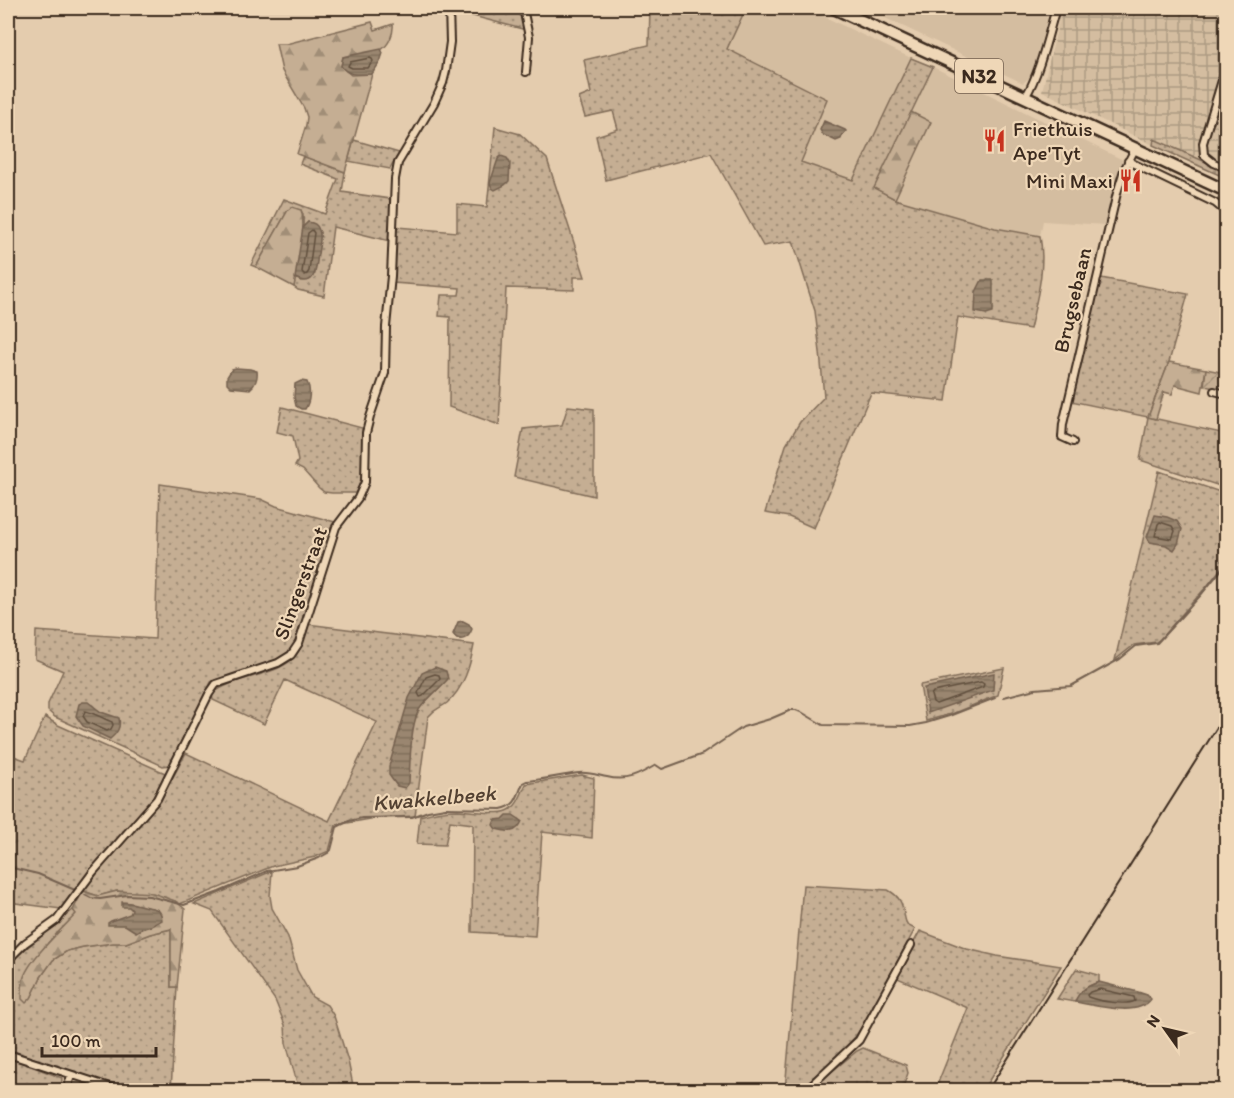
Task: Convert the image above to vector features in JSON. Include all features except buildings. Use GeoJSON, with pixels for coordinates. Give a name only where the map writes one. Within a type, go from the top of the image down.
{"type":"FeatureCollection","features":[{"type":"Feature","properties":{"kind":"main road","name":"N32"},"geometry":{"type":"LineString","coordinates":[[834,8],[1227,191]]}},
{"type":"Feature","properties":{"kind":"street","name":"Slingerstraat"},"geometry":{"type":"LineString","coordinates":[[8,960],[57,920],[93,872],[157,799],[216,684],[278,663],[291,655],[299,643],[336,527],[358,498],[365,482],[366,433],[385,373],[396,171],[406,147],[434,103],[446,71],[450,42],[449,8]]}},
{"type":"Feature","properties":{"kind":"street"},"geometry":{"type":"LineString","coordinates":[[523,8],[529,37],[526,72]]}},
{"type":"Feature","properties":{"kind":"street"},"geometry":{"type":"LineString","coordinates":[[1026,96],[1032,86],[1056,8]]}},
{"type":"Feature","properties":{"kind":"street"},"geometry":{"type":"LineString","coordinates":[[1227,67],[1203,143],[1204,155],[1214,163],[1227,168]]}},
{"type":"Feature","properties":{"kind":"street","name":"Brugsebaan"},"geometry":{"type":"LineString","coordinates":[[1073,442],[1062,437],[1064,424],[1117,193],[1124,170],[1135,148]]}},
{"type":"Feature","properties":{"kind":"street"},"geometry":{"type":"LineString","coordinates":[[1128,161],[1215,202],[1227,212]]}},
{"type":"Feature","properties":{"kind":"street"},"geometry":{"type":"LineString","coordinates":[[1214,391],[1227,394]]}},
{"type":"Feature","properties":{"kind":"street"},"geometry":{"type":"LineString","coordinates":[[806,1090],[859,1040],[911,945]]}},
{"type":"Feature","properties":{"kind":"street"},"geometry":{"type":"LineString","coordinates":[[8,1054],[119,1090]]}},
{"type":"Feature","properties":{"kind":"street"},"geometry":{"type":"LineString","coordinates":[[67,1090],[71,1075]]}},
{"type":"Feature","properties":{"kind":"shaded area"},"geometry":{"type":"Polygon","coordinates":[[[746,8],[806,8],[911,58],[853,180],[801,162],[827,98],[726,49],[746,8]]]}},
{"type":"Feature","properties":{"kind":"shaded area"},"geometry":{"type":"Polygon","coordinates":[[[864,8],[1050,8],[1033,72],[1023,83],[864,8]]]}},
{"type":"Feature","properties":{"kind":"shaded area"},"geometry":{"type":"Polygon","coordinates":[[[1062,8],[1226,8],[1226,171],[1154,140],[1153,145],[1042,91],[1062,8]]]}},
{"type":"Feature","properties":{"kind":"shaded area"},"geometry":{"type":"Polygon","coordinates":[[[933,67],[1123,160],[1105,225],[1043,221],[1040,236],[995,228],[895,199],[931,122],[911,112],[933,67]]]}},
{"type":"Feature","properties":{"kind":"green space"},"geometry":{"type":"Polygon","coordinates":[[[454,8],[521,8],[526,30],[454,11],[454,8]]]}},
{"type":"Feature","properties":{"kind":"green space"},"geometry":{"type":"Polygon","coordinates":[[[650,8],[746,8],[727,49],[827,99],[801,162],[853,180],[911,58],[933,67],[875,188],[895,199],[995,228],[1040,236],[1041,271],[1030,329],[958,317],[946,401],[871,393],[814,528],[789,517],[765,513],[786,445],[800,422],[824,397],[815,311],[793,241],[763,246],[711,153],[606,180],[596,136],[618,129],[613,111],[585,117],[579,98],[591,93],[584,60],[649,45],[650,8]]]}},
{"type":"Feature","properties":{"kind":"green space"},"geometry":{"type":"Polygon","coordinates":[[[372,22],[375,30],[393,24],[389,42],[378,51],[343,57],[341,66],[351,75],[372,74],[345,172],[297,154],[307,117],[282,71],[276,44],[286,44],[372,22]]]}},
{"type":"Feature","properties":{"kind":"green space"},"geometry":{"type":"Polygon","coordinates":[[[911,112],[931,122],[895,199],[874,188],[911,112]]]}},
{"type":"Feature","properties":{"kind":"green space"},"geometry":{"type":"Polygon","coordinates":[[[495,127],[520,134],[547,159],[585,277],[574,277],[574,290],[506,288],[499,425],[449,407],[450,317],[439,316],[441,295],[459,295],[460,288],[393,283],[397,227],[457,232],[457,204],[487,207],[495,127]]]}},
{"type":"Feature","properties":{"kind":"green space"},"geometry":{"type":"Polygon","coordinates":[[[1154,139],[1226,171],[1226,178],[1153,145],[1154,139]]]}},
{"type":"Feature","properties":{"kind":"green space"},"geometry":{"type":"Polygon","coordinates":[[[354,140],[399,153],[390,169],[348,161],[354,140]]]}},
{"type":"Feature","properties":{"kind":"green space"},"geometry":{"type":"Polygon","coordinates":[[[303,156],[345,172],[342,192],[390,199],[390,241],[333,227],[324,296],[294,287],[295,278],[301,281],[315,274],[320,232],[308,222],[303,227],[301,210],[288,210],[256,267],[251,265],[284,199],[325,214],[338,179],[300,164],[303,156]]]}},
{"type":"Feature","properties":{"kind":"green space"},"geometry":{"type":"Polygon","coordinates":[[[292,207],[301,210],[303,217],[301,248],[294,287],[256,267],[288,210],[292,207]]]}},
{"type":"Feature","properties":{"kind":"green space"},"geometry":{"type":"Polygon","coordinates":[[[1101,278],[1188,294],[1169,362],[1148,417],[1071,401],[1101,278]]]}},
{"type":"Feature","properties":{"kind":"green space"},"geometry":{"type":"Polygon","coordinates":[[[1169,362],[1206,369],[1202,392],[1175,385],[1172,394],[1164,392],[1156,419],[1148,417],[1169,362]]]}},
{"type":"Feature","properties":{"kind":"green space"},"geometry":{"type":"Polygon","coordinates":[[[1206,369],[1226,373],[1226,390],[1204,386],[1206,369]]]}},
{"type":"Feature","properties":{"kind":"green space"},"geometry":{"type":"Polygon","coordinates":[[[568,406],[594,409],[594,496],[514,477],[523,429],[562,425],[568,406]]]}},
{"type":"Feature","properties":{"kind":"green space"},"geometry":{"type":"Polygon","coordinates":[[[282,407],[362,428],[362,470],[355,493],[324,492],[303,470],[295,466],[298,461],[293,436],[277,432],[282,407]]]}},
{"type":"Feature","properties":{"kind":"green space"},"geometry":{"type":"Polygon","coordinates":[[[1148,417],[1226,434],[1226,488],[1140,460],[1148,417]]]}},
{"type":"Feature","properties":{"kind":"green space"},"geometry":{"type":"Polygon","coordinates":[[[1159,471],[1226,494],[1226,562],[1160,639],[1156,642],[1134,645],[1115,660],[1159,471]]]}},
{"type":"Feature","properties":{"kind":"green space"},"geometry":{"type":"Polygon","coordinates":[[[160,484],[261,499],[276,506],[335,522],[331,528],[295,645],[268,664],[211,682],[173,761],[170,765],[163,766],[55,717],[48,711],[48,704],[63,671],[35,659],[36,631],[155,639],[160,484]]]}},
{"type":"Feature","properties":{"kind":"green space"},"geometry":{"type":"Polygon","coordinates":[[[307,624],[474,645],[468,669],[458,691],[447,703],[428,717],[415,816],[376,818],[336,825],[329,851],[315,857],[273,866],[180,904],[175,901],[117,891],[98,896],[83,891],[161,799],[186,753],[329,821],[377,722],[285,680],[264,724],[213,700],[212,694],[232,683],[279,668],[288,662],[300,648],[307,624]]]}},
{"type":"Feature","properties":{"kind":"green space"},"geometry":{"type":"Polygon","coordinates":[[[1004,668],[998,695],[954,713],[926,721],[920,685],[1004,668]]]}},
{"type":"Feature","properties":{"kind":"green space"},"geometry":{"type":"Polygon","coordinates":[[[45,717],[165,773],[156,794],[137,819],[89,872],[61,909],[8,902],[8,754],[25,760],[45,717]]]}},
{"type":"Feature","properties":{"kind":"green space"},"geometry":{"type":"Polygon","coordinates":[[[582,775],[594,778],[592,838],[542,832],[535,936],[472,932],[473,824],[450,821],[445,845],[417,844],[420,816],[453,810],[490,813],[507,811],[519,800],[526,784],[582,775]]]}},
{"type":"Feature","properties":{"kind":"green space"},"geometry":{"type":"Polygon","coordinates":[[[272,871],[270,896],[272,908],[288,937],[297,970],[312,997],[327,1005],[334,1016],[354,1090],[299,1090],[286,1043],[285,1025],[275,1000],[212,911],[194,904],[272,871]]]}},
{"type":"Feature","properties":{"kind":"green space"},"geometry":{"type":"Polygon","coordinates":[[[803,885],[888,890],[898,897],[907,925],[915,929],[855,1037],[822,1072],[800,1090],[785,1090],[803,885]]]}},
{"type":"Feature","properties":{"kind":"green space"},"geometry":{"type":"Polygon","coordinates":[[[83,891],[98,896],[117,891],[153,893],[175,901],[185,909],[177,987],[171,987],[171,929],[126,943],[83,947],[67,951],[53,960],[41,977],[31,998],[26,1003],[22,999],[26,972],[46,946],[76,914],[73,910],[83,891]]]}},
{"type":"Feature","properties":{"kind":"green space"},"geometry":{"type":"Polygon","coordinates":[[[73,910],[77,914],[48,943],[31,998],[41,977],[53,960],[67,951],[83,947],[126,943],[171,929],[171,987],[177,987],[171,1090],[133,1090],[77,1074],[8,1049],[8,967],[17,956],[73,910]]]}},
{"type":"Feature","properties":{"kind":"green space"},"geometry":{"type":"Polygon","coordinates":[[[920,931],[967,949],[1061,966],[983,1090],[935,1090],[968,1008],[895,977],[920,931]]]}},
{"type":"Feature","properties":{"kind":"green space"},"geometry":{"type":"Polygon","coordinates":[[[1076,969],[1099,975],[1099,982],[1084,989],[1075,1002],[1057,999],[1076,969]]]}},
{"type":"Feature","properties":{"kind":"green space"},"geometry":{"type":"Polygon","coordinates":[[[863,1048],[906,1065],[908,1073],[902,1090],[809,1090],[857,1051],[863,1048]]]}},
{"type":"Feature","properties":{"kind":"green space"},"geometry":{"type":"Polygon","coordinates":[[[8,1057],[62,1078],[61,1090],[8,1090],[8,1057]]]}},
{"type":"Feature","properties":{"kind":"water"},"geometry":{"type":"Polygon","coordinates":[[[381,49],[383,53],[380,62],[372,74],[351,73],[341,66],[343,57],[381,49]]]}},
{"type":"Feature","properties":{"kind":"water"},"geometry":{"type":"Polygon","coordinates":[[[824,121],[846,131],[841,139],[836,141],[823,135],[820,130],[824,121]]]}},
{"type":"Feature","properties":{"kind":"water"},"geometry":{"type":"Polygon","coordinates":[[[501,156],[507,158],[510,163],[509,181],[495,190],[490,183],[501,156]]]}},
{"type":"Feature","properties":{"kind":"water"},"geometry":{"type":"Polygon","coordinates":[[[308,222],[317,226],[320,242],[314,275],[307,281],[302,281],[295,278],[303,227],[308,222]]]}},
{"type":"Feature","properties":{"kind":"water"},"geometry":{"type":"Polygon","coordinates":[[[982,280],[993,280],[993,312],[986,314],[975,312],[976,292],[982,280]]]}},
{"type":"Feature","properties":{"kind":"water"},"geometry":{"type":"Polygon","coordinates":[[[232,369],[257,371],[256,381],[250,389],[231,387],[227,383],[227,377],[232,369]]]}},
{"type":"Feature","properties":{"kind":"water"},"geometry":{"type":"Polygon","coordinates":[[[301,381],[307,382],[309,388],[309,399],[305,409],[296,406],[294,397],[295,384],[301,381]]]}},
{"type":"Feature","properties":{"kind":"water"},"geometry":{"type":"Polygon","coordinates":[[[1155,515],[1177,521],[1182,529],[1174,550],[1166,545],[1150,542],[1147,537],[1155,515]]]}},
{"type":"Feature","properties":{"kind":"water"},"geometry":{"type":"Polygon","coordinates":[[[463,621],[472,629],[467,637],[458,639],[453,634],[458,622],[463,621]]]}},
{"type":"Feature","properties":{"kind":"water"},"geometry":{"type":"Polygon","coordinates":[[[435,667],[446,671],[448,679],[424,703],[417,714],[411,743],[409,783],[405,788],[397,786],[389,775],[389,766],[409,698],[422,673],[435,667]]]}},
{"type":"Feature","properties":{"kind":"water"},"geometry":{"type":"Polygon","coordinates":[[[994,673],[993,690],[928,713],[924,688],[994,673]]]}},
{"type":"Feature","properties":{"kind":"water"},"geometry":{"type":"Polygon","coordinates":[[[88,702],[101,712],[119,718],[115,735],[110,739],[83,726],[76,716],[79,704],[88,702]]]}},
{"type":"Feature","properties":{"kind":"water"},"geometry":{"type":"Polygon","coordinates":[[[507,815],[513,815],[522,821],[518,828],[512,831],[496,829],[493,825],[495,820],[503,819],[507,815]]]}},
{"type":"Feature","properties":{"kind":"water"},"geometry":{"type":"Polygon","coordinates":[[[122,902],[156,909],[160,912],[162,920],[136,932],[125,925],[108,925],[111,921],[130,914],[132,910],[129,907],[122,907],[122,902]]]}},
{"type":"Feature","properties":{"kind":"water"},"geometry":{"type":"Polygon","coordinates":[[[1099,982],[1138,992],[1151,999],[1145,1005],[1127,1009],[1075,1002],[1084,989],[1099,982]]]}},
{"type":"Feature","properties":{"kind":"waterway","name":"Kwakkelbeek"},"geometry":{"type":"LineString","coordinates":[[1004,697],[1035,689],[1071,686],[1120,659],[1136,646],[1157,643],[1226,564]]}},
{"type":"Feature","properties":{"kind":"waterway","name":"Kwakkelbeek"},"geometry":{"type":"LineString","coordinates":[[85,895],[100,899],[127,895],[149,896],[184,905],[267,871],[297,866],[319,858],[331,850],[337,827],[349,821],[362,818],[412,817],[445,808],[506,808],[518,796],[523,783],[572,774],[586,773],[620,779],[632,777],[656,765],[662,769],[703,754],[743,727],[791,710],[803,713],[823,725],[910,726],[949,716],[995,698]]}},
{"type":"Feature","properties":{"kind":"waterway","name":"Kwakkelbeek"},"geometry":{"type":"LineString","coordinates":[[8,867],[38,874],[75,890]]}},
{"type":"Feature","properties":{"kind":"railway"},"geometry":{"type":"LineString","coordinates":[[988,1090],[1226,713]]}},
{"type":"Feature","properties":{"kind":"place","name":"Friethuis Ape'Tyt"},"geometry":{"type":"Point","coordinates":[995,140]}},
{"type":"Feature","properties":{"kind":"place","name":"Mini Maxi"},"geometry":{"type":"Point","coordinates":[1131,180]}}]}
